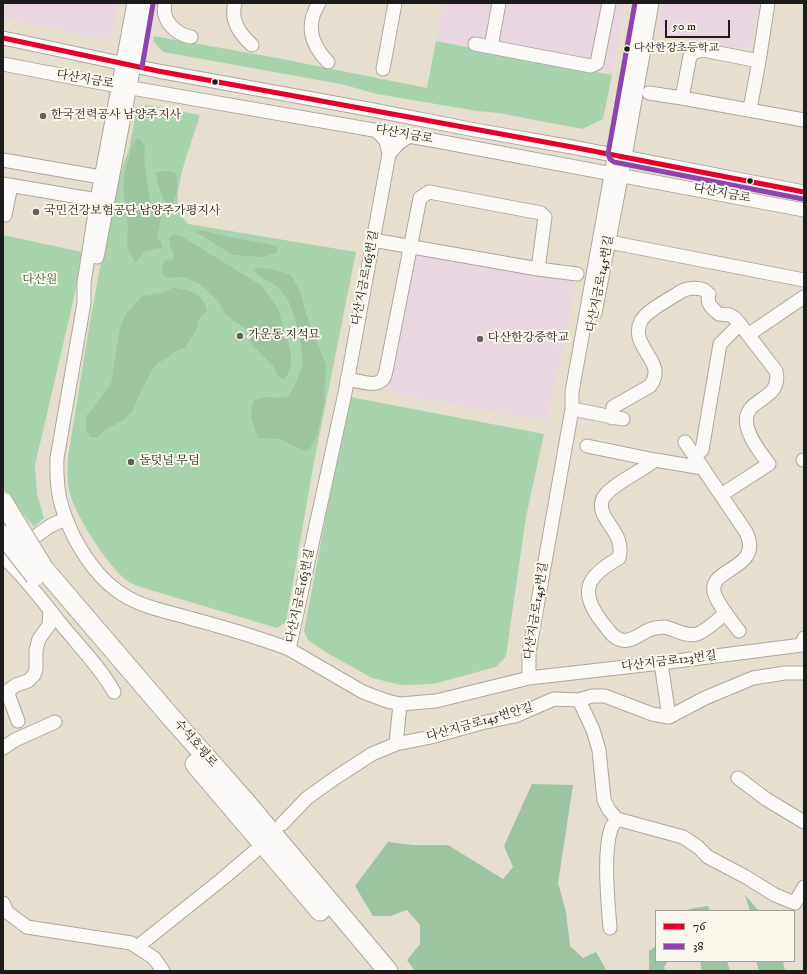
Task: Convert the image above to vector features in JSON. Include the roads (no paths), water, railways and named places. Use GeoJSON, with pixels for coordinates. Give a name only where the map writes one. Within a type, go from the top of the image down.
{"type":"FeatureCollection","features":[{"type":"Feature","properties":{"kind":"highway"},"geometry":{"type":"LineString","coordinates":[[3,502],[39,572]]}},
{"type":"Feature","properties":{"kind":"highway","name":"수석호평로"},"geometry":{"type":"LineString","coordinates":[[3,516],[39,572],[371,971]]}},
{"type":"Feature","properties":{"kind":"highway","name":"수석호평로"},"geometry":{"type":"LineString","coordinates":[[3,535],[39,572],[245,801],[388,971]]}},
{"type":"Feature","properties":{"kind":"street"},"geometry":{"type":"LineString","coordinates":[[129,65],[134,3]]}},
{"type":"Feature","properties":{"kind":"street"},"geometry":{"type":"LineString","coordinates":[[129,65],[146,3]]}},
{"type":"Feature","properties":{"kind":"street"},"geometry":{"type":"LineString","coordinates":[[165,3],[163,9],[168,22],[175,30],[185,36],[191,37]]}},
{"type":"Feature","properties":{"kind":"street"},"geometry":{"type":"LineString","coordinates":[[235,3],[233,8],[235,22],[240,33],[252,45]]}},
{"type":"Feature","properties":{"kind":"street"},"geometry":{"type":"LineString","coordinates":[[319,3],[311,26],[313,42],[328,62]]}},
{"type":"Feature","properties":{"kind":"street"},"geometry":{"type":"LineString","coordinates":[[383,68],[395,3]]}},
{"type":"Feature","properties":{"kind":"street"},"geometry":{"type":"LineString","coordinates":[[491,47],[499,3]]}},
{"type":"Feature","properties":{"kind":"street"},"geometry":{"type":"LineString","coordinates":[[475,44],[591,66],[597,63],[609,3]]}},
{"type":"Feature","properties":{"kind":"street"},"geometry":{"type":"LineString","coordinates":[[620,156],[642,3]]}},
{"type":"Feature","properties":{"kind":"street"},"geometry":{"type":"LineString","coordinates":[[620,156],[634,105],[652,3]]}},
{"type":"Feature","properties":{"kind":"street"},"geometry":{"type":"LineString","coordinates":[[750,109],[768,3]]}},
{"type":"Feature","properties":{"kind":"street","name":"다산지금로"},"geometry":{"type":"LineString","coordinates":[[3,38],[129,65],[620,156],[804,192]]}},
{"type":"Feature","properties":{"kind":"street"},"geometry":{"type":"LineString","coordinates":[[682,98],[690,56],[695,52],[703,50],[759,61]]}},
{"type":"Feature","properties":{"kind":"street","name":"다산지금로"},"geometry":{"type":"LineString","coordinates":[[3,64],[124,87],[377,130],[804,210]]}},
{"type":"Feature","properties":{"kind":"street","name":"다산지금로163번길"},"geometry":{"type":"LineString","coordinates":[[129,65],[101,177],[84,283],[84,303],[57,458],[56,480],[59,499],[65,519],[83,554],[99,576],[122,595],[144,605],[262,639],[289,649],[345,393],[389,154]]}},
{"type":"Feature","properties":{"kind":"street"},"geometry":{"type":"LineString","coordinates":[[639,79],[649,93],[750,109],[804,120]]}},
{"type":"Feature","properties":{"kind":"street","name":"다산지금로163번길"},"geometry":{"type":"LineString","coordinates":[[84,303],[92,286],[124,87]]}},
{"type":"Feature","properties":{"kind":"street"},"geometry":{"type":"LineString","coordinates":[[634,105],[649,93]]}},
{"type":"Feature","properties":{"kind":"street"},"geometry":{"type":"LineString","coordinates":[[377,130],[386,141],[389,154]]}},
{"type":"Feature","properties":{"kind":"street"},"geometry":{"type":"LineString","coordinates":[[389,154],[399,143],[409,136]]}},
{"type":"Feature","properties":{"kind":"street","name":"다산지금로145번길"},"geometry":{"type":"LineString","coordinates":[[572,410],[580,394],[609,242],[620,156]]}},
{"type":"Feature","properties":{"kind":"street"},"geometry":{"type":"LineString","coordinates":[[3,160],[101,177]]}},
{"type":"Feature","properties":{"kind":"street","name":"다산지금로145번길"},"geometry":{"type":"LineString","coordinates":[[529,678],[528,652],[572,410],[572,392],[595,262],[617,175]]}},
{"type":"Feature","properties":{"kind":"street"},"geometry":{"type":"LineString","coordinates":[[3,214],[5,215],[7,185],[97,200]]}},
{"type":"Feature","properties":{"kind":"street"},"geometry":{"type":"LineString","coordinates":[[347,379],[378,383],[383,379],[386,371],[420,198],[429,192],[541,213],[545,217],[538,269]]}},
{"type":"Feature","properties":{"kind":"street"},"geometry":{"type":"LineString","coordinates":[[373,240],[538,269],[577,274],[591,285]]}},
{"type":"Feature","properties":{"kind":"street"},"geometry":{"type":"LineString","coordinates":[[609,242],[804,280]]}},
{"type":"Feature","properties":{"kind":"street"},"geometry":{"type":"LineString","coordinates":[[577,274],[586,270],[595,262]]}},
{"type":"Feature","properties":{"kind":"street"},"geometry":{"type":"LineString","coordinates":[[572,410],[617,419],[613,407],[650,386],[654,381],[656,367],[639,339],[641,322],[647,314],[684,290],[704,290],[709,294],[707,300],[709,304],[719,314],[730,315],[740,324],[776,370],[778,377],[777,384],[773,392],[756,402],[751,408],[747,425],[749,434],[769,464],[722,494]]}},
{"type":"Feature","properties":{"kind":"street"},"geometry":{"type":"LineString","coordinates":[[748,335],[804,297]]}},
{"type":"Feature","properties":{"kind":"street"},"geometry":{"type":"LineString","coordinates":[[695,456],[702,450],[720,344],[740,324]]}},
{"type":"Feature","properties":{"kind":"street"},"geometry":{"type":"LineString","coordinates":[[685,442],[722,494],[746,532],[751,545],[750,552],[746,559],[716,580],[714,586],[715,594],[739,631]]}},
{"type":"Feature","properties":{"kind":"street"},"geometry":{"type":"LineString","coordinates":[[587,446],[703,468]]}},
{"type":"Feature","properties":{"kind":"street"},"geometry":{"type":"LineString","coordinates":[[655,460],[647,468],[606,493],[601,502],[605,518],[620,543],[621,552],[619,558],[597,572],[589,584],[588,593],[591,605],[614,637],[622,641],[630,640],[652,628],[664,627],[685,634],[694,635],[701,633],[726,613]]}},
{"type":"Feature","properties":{"kind":"street"},"geometry":{"type":"LineString","coordinates":[[65,519],[50,526],[4,560],[14,568],[50,610],[101,672],[114,692]]}},
{"type":"Feature","properties":{"kind":"street"},"geometry":{"type":"LineString","coordinates":[[18,721],[9,697],[9,690],[16,685],[28,681],[34,674],[36,669],[36,650],[38,639],[49,625],[50,610]]}},
{"type":"Feature","properties":{"kind":"street","name":"다산지금로123번길"},"geometry":{"type":"LineString","coordinates":[[529,678],[803,646]]}},
{"type":"Feature","properties":{"kind":"street"},"geometry":{"type":"LineString","coordinates":[[289,649],[363,692],[400,704],[436,701],[529,678]]}},
{"type":"Feature","properties":{"kind":"street"},"geometry":{"type":"LineString","coordinates":[[661,663],[668,718],[705,698],[753,678],[785,673],[804,673]]}},
{"type":"Feature","properties":{"kind":"street","name":"다산지금로145번안길"},"geometry":{"type":"LineString","coordinates":[[282,824],[306,798],[372,754],[396,744],[431,737],[482,723],[515,716],[554,699],[579,700],[592,696],[605,696],[652,714],[668,718]]}},
{"type":"Feature","properties":{"kind":"street"},"geometry":{"type":"LineString","coordinates":[[579,700],[593,730],[599,750],[604,800],[609,810],[618,819],[682,837],[698,847],[708,857],[746,877],[775,895],[795,903],[804,887]]}},
{"type":"Feature","properties":{"kind":"street"},"geometry":{"type":"LineString","coordinates":[[396,744],[400,704]]}},
{"type":"Feature","properties":{"kind":"street"},"geometry":{"type":"LineString","coordinates":[[3,748],[20,737],[55,722]]}},
{"type":"Feature","properties":{"kind":"street"},"geometry":{"type":"LineString","coordinates":[[738,778],[766,799],[804,822]]}},
{"type":"Feature","properties":{"kind":"street"},"geometry":{"type":"LineString","coordinates":[[610,928],[608,906],[608,844],[612,828],[618,819]]}},
{"type":"Feature","properties":{"kind":"street"},"geometry":{"type":"LineString","coordinates":[[137,947],[254,852]]}},
{"type":"Feature","properties":{"kind":"street"},"geometry":{"type":"LineString","coordinates":[[3,904],[7,912],[27,926],[131,943],[154,958],[163,971]]}},
{"type":"Feature","properties":{"kind":"place","name":"다산한강초등학교"},"geometry":{"type":"Point","coordinates":[627,49]}},
{"type":"Feature","properties":{"kind":"place","name":"한국전력공사 남양주지사"},"geometry":{"type":"Point","coordinates":[43,116]}},
{"type":"Feature","properties":{"kind":"place","name":"국민건강보험공단 남양주가평지사"},"geometry":{"type":"Point","coordinates":[36,212]}},
{"type":"Feature","properties":{"kind":"place","name":"가운동 지석묘"},"geometry":{"type":"Point","coordinates":[240,336]}},
{"type":"Feature","properties":{"kind":"place","name":"다산한강중학교"},"geometry":{"type":"Point","coordinates":[480,339]}},
{"type":"Feature","properties":{"kind":"place","name":"돌덧널 무덤"},"geometry":{"type":"Point","coordinates":[131,462]}},
{"type":"Feature","properties":{"kind":"park label","name":"다산원"},"geometry":{"type":"Point","coordinates":[40,281]}}]}
